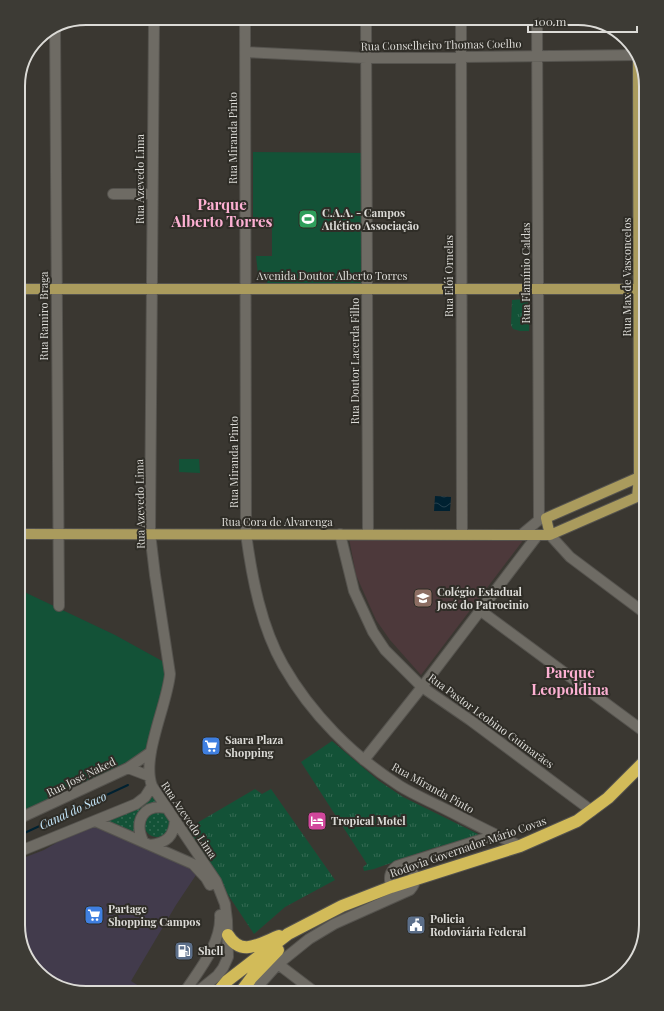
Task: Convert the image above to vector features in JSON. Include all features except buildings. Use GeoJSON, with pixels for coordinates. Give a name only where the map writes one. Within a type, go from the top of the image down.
{"type":"FeatureCollection","features":[{"type":"Feature","properties":{"kind":"highway","name":"Rodovia Governador Mário Covas"},"geometry":{"type":"LineString","coordinates":[[223,986],[227,981],[288,934],[342,906],[390,887],[520,846],[561,829],[592,811],[608,798],[639,767]]}},
{"type":"Feature","properties":{"kind":"highway","name":"Rodovia Governador Mário Covas"},"geometry":{"type":"LineString","coordinates":[[246,986],[272,955],[306,925]]}},
{"type":"Feature","properties":{"kind":"highway"},"geometry":{"type":"LineString","coordinates":[[228,935],[233,944],[240,948],[257,945],[306,925]]}},
{"type":"Feature","properties":{"kind":"main road","name":"Rua Max de Vasconcelos"},"geometry":{"type":"LineString","coordinates":[[639,83],[639,103]]}},
{"type":"Feature","properties":{"kind":"main road","name":"Avenida Doutor Alberto Torres"},"geometry":{"type":"LineString","coordinates":[[25,289],[639,289]]}},
{"type":"Feature","properties":{"kind":"main road"},"geometry":{"type":"LineString","coordinates":[[550,535],[542,519],[639,477]]}},
{"type":"Feature","properties":{"kind":"main road","name":"Rua Cora de Alvarenga"},"geometry":{"type":"LineString","coordinates":[[25,534],[462,533],[536,536],[550,535],[639,496]]}},
{"type":"Feature","properties":{"kind":"street","name":"Rua Azevedo Lima"},"geometry":{"type":"LineString","coordinates":[[154,25],[150,533],[170,674],[169,687],[151,752],[148,776],[152,786],[222,894],[227,920],[228,957],[224,968],[205,986]]}},
{"type":"Feature","properties":{"kind":"street","name":"Rua Miranda Pinto"},"geometry":{"type":"LineString","coordinates":[[245,25],[246,534],[251,572],[262,612],[283,664],[308,702],[336,734],[364,760],[402,787],[520,846]]}},
{"type":"Feature","properties":{"kind":"street","name":"Rua Doutor Lacerda Filho"},"geometry":{"type":"LineString","coordinates":[[366,25],[368,534]]}},
{"type":"Feature","properties":{"kind":"street","name":"Rua Elói Ornelas"},"geometry":{"type":"LineString","coordinates":[[461,25],[462,533]]}},
{"type":"Feature","properties":{"kind":"street","name":"Rua Flamínio Caldas"},"geometry":{"type":"LineString","coordinates":[[537,25],[542,519]]}},
{"type":"Feature","properties":{"kind":"street","name":"Rua Ramiro Braga"},"geometry":{"type":"LineString","coordinates":[[56,33],[56,289],[59,606]]}},
{"type":"Feature","properties":{"kind":"street","name":"Rua Conselheiro Thomas Coelho"},"geometry":{"type":"LineString","coordinates":[[245,52],[366,58],[460,58],[536,55],[631,56]]}},
{"type":"Feature","properties":{"kind":"street"},"geometry":{"type":"LineString","coordinates":[[113,194],[152,194]]}},
{"type":"Feature","properties":{"kind":"street"},"geometry":{"type":"LineString","coordinates":[[521,535],[542,519]]}},
{"type":"Feature","properties":{"kind":"street","name":"Rua Pastor Leobino Guimarães"},"geometry":{"type":"LineString","coordinates":[[340,534],[354,591],[364,614],[385,650],[422,687],[470,720],[592,811]]}},
{"type":"Feature","properties":{"kind":"street"},"geometry":{"type":"LineString","coordinates":[[550,535],[570,557],[639,609]]}},
{"type":"Feature","properties":{"kind":"street"},"geometry":{"type":"LineString","coordinates":[[364,760],[481,611],[536,536]]}},
{"type":"Feature","properties":{"kind":"street"},"geometry":{"type":"LineString","coordinates":[[481,611],[639,728]]}},
{"type":"Feature","properties":{"kind":"street","name":"Rua José Naked"},"geometry":{"type":"LineString","coordinates":[[25,816],[128,768],[151,752]]}},
{"type":"Feature","properties":{"kind":"street"},"geometry":{"type":"LineString","coordinates":[[128,768],[148,776]]}},
{"type":"Feature","properties":{"kind":"street"},"geometry":{"type":"LineString","coordinates":[[25,849],[136,804],[145,798],[152,786]]}},
{"type":"Feature","properties":{"kind":"street"},"geometry":{"type":"LineString","coordinates":[[166,808],[154,807],[145,811],[142,816],[139,829],[147,843],[161,843],[167,839],[173,833],[175,820]]}},
{"type":"Feature","properties":{"kind":"street","name":"Rua Azevedo Lima"},"geometry":{"type":"LineString","coordinates":[[95,821],[193,864],[206,878],[214,891],[220,906],[221,926],[217,939],[188,986]]}},
{"type":"Feature","properties":{"kind":"street"},"geometry":{"type":"LineString","coordinates":[[390,887],[389,878],[391,871],[397,866],[496,835]]}},
{"type":"Feature","properties":{"kind":"street"},"geometry":{"type":"LineString","coordinates":[[258,986],[278,964],[309,939],[334,924],[379,903],[406,893],[414,886],[416,879],[412,870],[404,864]]}},
{"type":"Feature","properties":{"kind":"street"},"geometry":{"type":"LineString","coordinates":[[206,958],[217,950],[226,952],[228,957]]}},
{"type":"Feature","properties":{"kind":"street"},"geometry":{"type":"LineString","coordinates":[[278,964],[307,986]]}},
{"type":"Feature","properties":{"kind":"shaded area","name":"Colégio Estadual José do Patrocinio"},"geometry":{"type":"Polygon","coordinates":[[[349,538],[524,539],[421,675],[390,640],[376,620],[356,575],[349,538]]]}},
{"type":"Feature","properties":{"kind":"shaded area","name":"Partage Shopping Campos"},"geometry":{"type":"Polygon","coordinates":[[[90,823],[198,872],[176,905],[131,981],[139,986],[82,986],[67,983],[52,976],[40,965],[33,955],[27,940],[25,925],[25,857],[44,850],[90,823]]]}},
{"type":"Feature","properties":{"kind":"green space","name":"C.A.A. - Campos Atlético Associação"},"geometry":{"type":"Polygon","coordinates":[[[253,152],[364,153],[362,280],[360,284],[294,286],[267,283],[265,274],[258,274],[256,256],[272,256],[272,228],[253,227],[253,152]]]}},
{"type":"Feature","properties":{"kind":"green space"},"geometry":{"type":"Polygon","coordinates":[[[526,299],[530,305],[529,331],[513,329],[511,325],[512,300],[526,299]]]}},
{"type":"Feature","properties":{"kind":"green space"},"geometry":{"type":"Polygon","coordinates":[[[179,459],[199,459],[200,473],[179,472],[179,459]]]}},
{"type":"Feature","properties":{"kind":"green space"},"geometry":{"type":"Polygon","coordinates":[[[25,592],[115,635],[164,662],[165,681],[148,743],[146,748],[135,758],[25,812],[25,592]]]}},
{"type":"Feature","properties":{"kind":"green space"},"geometry":{"type":"Polygon","coordinates":[[[332,741],[379,781],[403,797],[480,835],[427,850],[374,869],[364,871],[363,867],[367,864],[301,762],[332,741]]]}},
{"type":"Feature","properties":{"kind":"green space"},"geometry":{"type":"Polygon","coordinates":[[[255,789],[262,794],[271,789],[335,880],[285,907],[254,934],[185,830],[255,789]]]}},
{"type":"Feature","properties":{"kind":"green space"},"geometry":{"type":"Polygon","coordinates":[[[154,793],[159,803],[146,806],[139,813],[136,823],[136,836],[104,822],[146,803],[154,793]]]}},
{"type":"Feature","properties":{"kind":"green space"},"geometry":{"type":"Polygon","coordinates":[[[157,811],[166,815],[170,824],[166,833],[157,837],[148,833],[144,824],[148,815],[157,811]]]}},
{"type":"Feature","properties":{"kind":"water"},"geometry":{"type":"Polygon","coordinates":[[[435,496],[451,497],[450,511],[434,511],[435,496]]]}},
{"type":"Feature","properties":{"kind":"waterway","name":"Canal do Saco"},"geometry":{"type":"LineString","coordinates":[[25,833],[128,785]]}},
{"type":"Feature","properties":{"kind":"place","name":"C.A.A. - Campos Atlético Associação"},"geometry":{"type":"Point","coordinates":[308,219]}},
{"type":"Feature","properties":{"kind":"place","name":"Colégio Estadual José do Patrocinio"},"geometry":{"type":"Point","coordinates":[423,598]}},
{"type":"Feature","properties":{"kind":"place","name":"Saara Plaza Shopping"},"geometry":{"type":"Point","coordinates":[211,746]}},
{"type":"Feature","properties":{"kind":"place","name":"Tropical Motel"},"geometry":{"type":"Point","coordinates":[317,821]}},
{"type":"Feature","properties":{"kind":"place","name":"Partage Shopping Campos"},"geometry":{"type":"Point","coordinates":[94,915]}},
{"type":"Feature","properties":{"kind":"place","name":"Policia Rodoviária Federal"},"geometry":{"type":"Point","coordinates":[416,925]}},
{"type":"Feature","properties":{"kind":"place","name":"Shell"},"geometry":{"type":"Point","coordinates":[184,951]}},
{"type":"Feature","properties":{"kind":"district","name":"Parque Alberto Torres"},"geometry":{"type":"Point","coordinates":[222,214]}},
{"type":"Feature","properties":{"kind":"district","name":"Parque Leopoldina"},"geometry":{"type":"Point","coordinates":[570,682]}}]}
